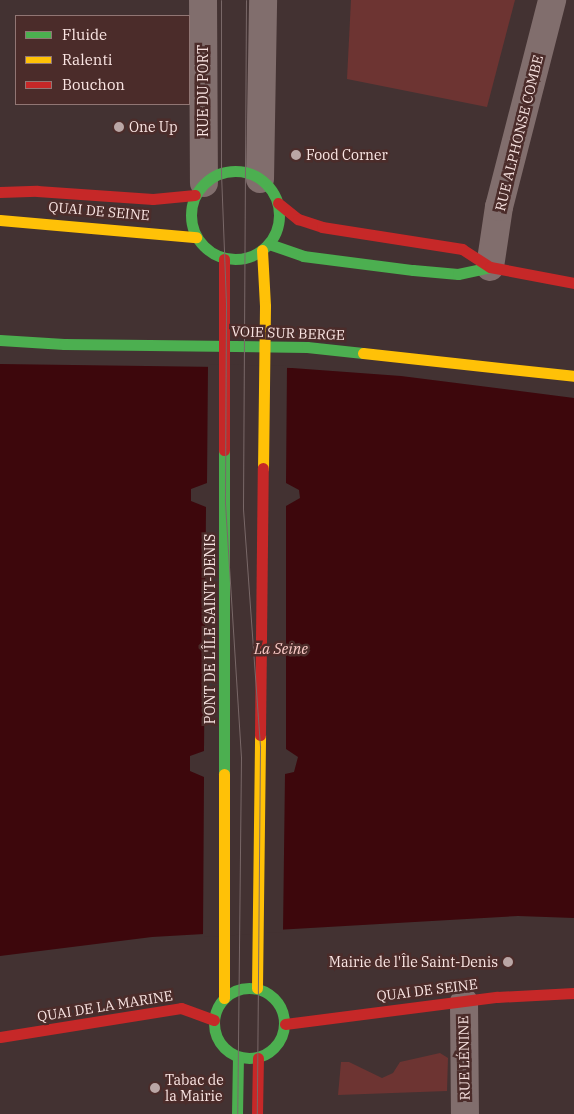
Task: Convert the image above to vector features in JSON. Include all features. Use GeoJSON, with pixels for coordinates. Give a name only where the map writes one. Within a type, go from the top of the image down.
{"type":"FeatureCollection","features":[{"type":"Feature","properties":{"kind":"main road"},"geometry":{"type":"LineString","coordinates":[[278,203],[277,232],[266,247],[245,259],[224,259],[205,249],[196,237],[191,209],[200,189],[217,174],[232,171],[260,178],[271,189],[278,203],[298,219],[308,223],[462,249],[490,267],[574,283]]}},
{"type":"Feature","properties":{"kind":"main road","name":"QUAI DE SEINE"},"geometry":{"type":"LineString","coordinates":[[0,192],[37,191],[153,199],[200,189]]}},
{"type":"Feature","properties":{"kind":"main road","name":"QUAI DE SEINE"},"geometry":{"type":"LineString","coordinates":[[0,220],[152,231],[196,237]]}},
{"type":"Feature","properties":{"kind":"main road"},"geometry":{"type":"LineString","coordinates":[[266,247],[303,256],[413,270],[458,274],[490,267]]}},
{"type":"Feature","properties":{"kind":"main road"},"geometry":{"type":"LineString","coordinates":[[257,988],[266,247]]}},
{"type":"Feature","properties":{"kind":"main road","name":"PONT DE L'ÎLE SAINT-DENIS"},"geometry":{"type":"LineString","coordinates":[[224,259],[226,304],[224,998]]}},
{"type":"Feature","properties":{"kind":"main road","name":"VOIE SUR BERGE"},"geometry":{"type":"LineString","coordinates":[[0,340],[64,344],[307,347],[574,376]]}},
{"type":"Feature","properties":{"kind":"main road"},"geometry":{"type":"LineString","coordinates":[[257,988],[277,1001],[285,1024],[277,1046],[258,1058],[238,1058],[222,1047],[214,1029],[214,1020],[224,998],[239,989],[257,988]]}},
{"type":"Feature","properties":{"kind":"main road","name":"QUAI DE SEINE"},"geometry":{"type":"LineString","coordinates":[[285,1024],[464,1002],[574,993]]}},
{"type":"Feature","properties":{"kind":"main road","name":"QUAI DE LA MARINE"},"geometry":{"type":"LineString","coordinates":[[0,1037],[181,1008],[214,1020]]}},
{"type":"Feature","properties":{"kind":"main road"},"geometry":{"type":"LineString","coordinates":[[237,1114],[238,1058]]}},
{"type":"Feature","properties":{"kind":"main road"},"geometry":{"type":"LineString","coordinates":[[257,1114],[258,1058]]}},
{"type":"Feature","properties":{"kind":"street","name":"RUE DU PORT"},"geometry":{"type":"LineString","coordinates":[[200,189],[203,0]]}},
{"type":"Feature","properties":{"kind":"street"},"geometry":{"type":"LineString","coordinates":[[260,178],[263,0]]}},
{"type":"Feature","properties":{"kind":"street","name":"RUE ALPHONSE COMBE"},"geometry":{"type":"LineString","coordinates":[[490,267],[499,207],[552,0]]}},
{"type":"Feature","properties":{"kind":"street","name":"RUE LÉNINE"},"geometry":{"type":"LineString","coordinates":[[464,1002],[465,1114]]}},
{"type":"Feature","properties":{"kind":"shaded area"},"geometry":{"type":"Polygon","coordinates":[[[351,0],[515,0],[487,107],[347,79],[351,0]]]}},
{"type":"Feature","properties":{"kind":"shaded area"},"geometry":{"type":"Polygon","coordinates":[[[440,1053],[448,1058],[447,1091],[338,1095],[341,1062],[349,1062],[382,1078],[393,1073],[400,1062],[440,1053]]]}},
{"type":"Feature","properties":{"kind":"water","name":"La Seine"},"geometry":{"type":"Polygon","coordinates":[[[0,364],[292,368],[401,376],[574,398],[574,918],[518,916],[152,937],[0,956],[0,364]]]}},
{"type":"Feature","properties":{"kind":"pier"},"geometry":{"type":"Polygon","coordinates":[[[208,364],[287,366],[286,483],[299,490],[300,498],[286,506],[286,749],[298,757],[294,772],[285,774],[283,932],[203,937],[204,777],[190,771],[190,756],[204,751],[206,507],[191,501],[191,489],[207,483],[208,364]]]}},
{"type":"Feature","properties":{"kind":"tram line"},"geometry":{"type":"LineString","coordinates":[[221,0],[221,173],[226,305],[225,503],[241,757],[237,1114]]}},
{"type":"Feature","properties":{"kind":"tram line"},"geometry":{"type":"LineString","coordinates":[[246,0],[243,509],[260,747],[257,1114]]}},
{"type":"Feature","properties":{"kind":"traffic: fast"},"geometry":{"type":"LineString","coordinates":[[226,171],[244,171],[260,178],[272,190],[279,206],[279,215],[279,224],[272,240],[260,252],[244,259],[226,259],[210,252],[198,240],[191,224],[191,206],[198,190],[210,178],[226,171]]}},
{"type":"Feature","properties":{"kind":"traffic: fast"},"geometry":{"type":"LineString","coordinates":[[269,244],[303,256],[413,270],[458,274],[490,267]]}},
{"type":"Feature","properties":{"kind":"traffic: fast"},"geometry":{"type":"LineString","coordinates":[[0,340],[64,344],[307,347],[363,353]]}},
{"type":"Feature","properties":{"kind":"traffic: fast"},"geometry":{"type":"LineString","coordinates":[[224,450],[224,774]]}},
{"type":"Feature","properties":{"kind":"traffic: fast"},"geometry":{"type":"LineString","coordinates":[[256,988],[269,994],[278,1003],[282,1009],[284,1023],[282,1037],[274,1048],[263,1056],[242,1058],[235,1056],[224,1048],[216,1037],[214,1016],[216,1009],[224,998],[235,990],[256,988]]}},
{"type":"Feature","properties":{"kind":"traffic: fast"},"geometry":{"type":"LineString","coordinates":[[237,1114],[238,1058]]}},
{"type":"Feature","properties":{"kind":"traffic: slow"},"geometry":{"type":"LineString","coordinates":[[0,220],[196,237]]}},
{"type":"Feature","properties":{"kind":"traffic: slow"},"geometry":{"type":"LineString","coordinates":[[262,250],[265,306],[263,468]]}},
{"type":"Feature","properties":{"kind":"traffic: slow"},"geometry":{"type":"LineString","coordinates":[[363,353],[574,376]]}},
{"type":"Feature","properties":{"kind":"traffic: slow"},"geometry":{"type":"LineString","coordinates":[[257,988],[260,735]]}},
{"type":"Feature","properties":{"kind":"traffic: slow"},"geometry":{"type":"LineString","coordinates":[[224,774],[224,998]]}},
{"type":"Feature","properties":{"kind":"traffic: jam"},"geometry":{"type":"LineString","coordinates":[[0,192],[37,191],[153,199],[195,195]]}},
{"type":"Feature","properties":{"kind":"traffic: jam"},"geometry":{"type":"LineString","coordinates":[[278,203],[298,219],[322,227],[462,249],[490,267],[574,283]]}},
{"type":"Feature","properties":{"kind":"traffic: jam"},"geometry":{"type":"LineString","coordinates":[[224,259],[224,450]]}},
{"type":"Feature","properties":{"kind":"traffic: jam"},"geometry":{"type":"LineString","coordinates":[[260,735],[263,468]]}},
{"type":"Feature","properties":{"kind":"traffic: jam"},"geometry":{"type":"LineString","coordinates":[[285,1024],[497,997],[574,993]]}},
{"type":"Feature","properties":{"kind":"traffic: jam"},"geometry":{"type":"LineString","coordinates":[[0,1037],[181,1008],[214,1020]]}},
{"type":"Feature","properties":{"kind":"traffic: jam"},"geometry":{"type":"LineString","coordinates":[[257,1114],[258,1058]]}},
{"type":"Feature","properties":{"kind":"place","name":"One Up"},"geometry":{"type":"Point","coordinates":[119,127]}},
{"type":"Feature","properties":{"kind":"place","name":"Food Corner"},"geometry":{"type":"Point","coordinates":[296,155]}},
{"type":"Feature","properties":{"kind":"place","name":"Mairie de l'Île Saint-Denis"},"geometry":{"type":"Point","coordinates":[508,962]}},
{"type":"Feature","properties":{"kind":"place","name":"Tabac de la Mairie"},"geometry":{"type":"Point","coordinates":[155,1088]}}]}
